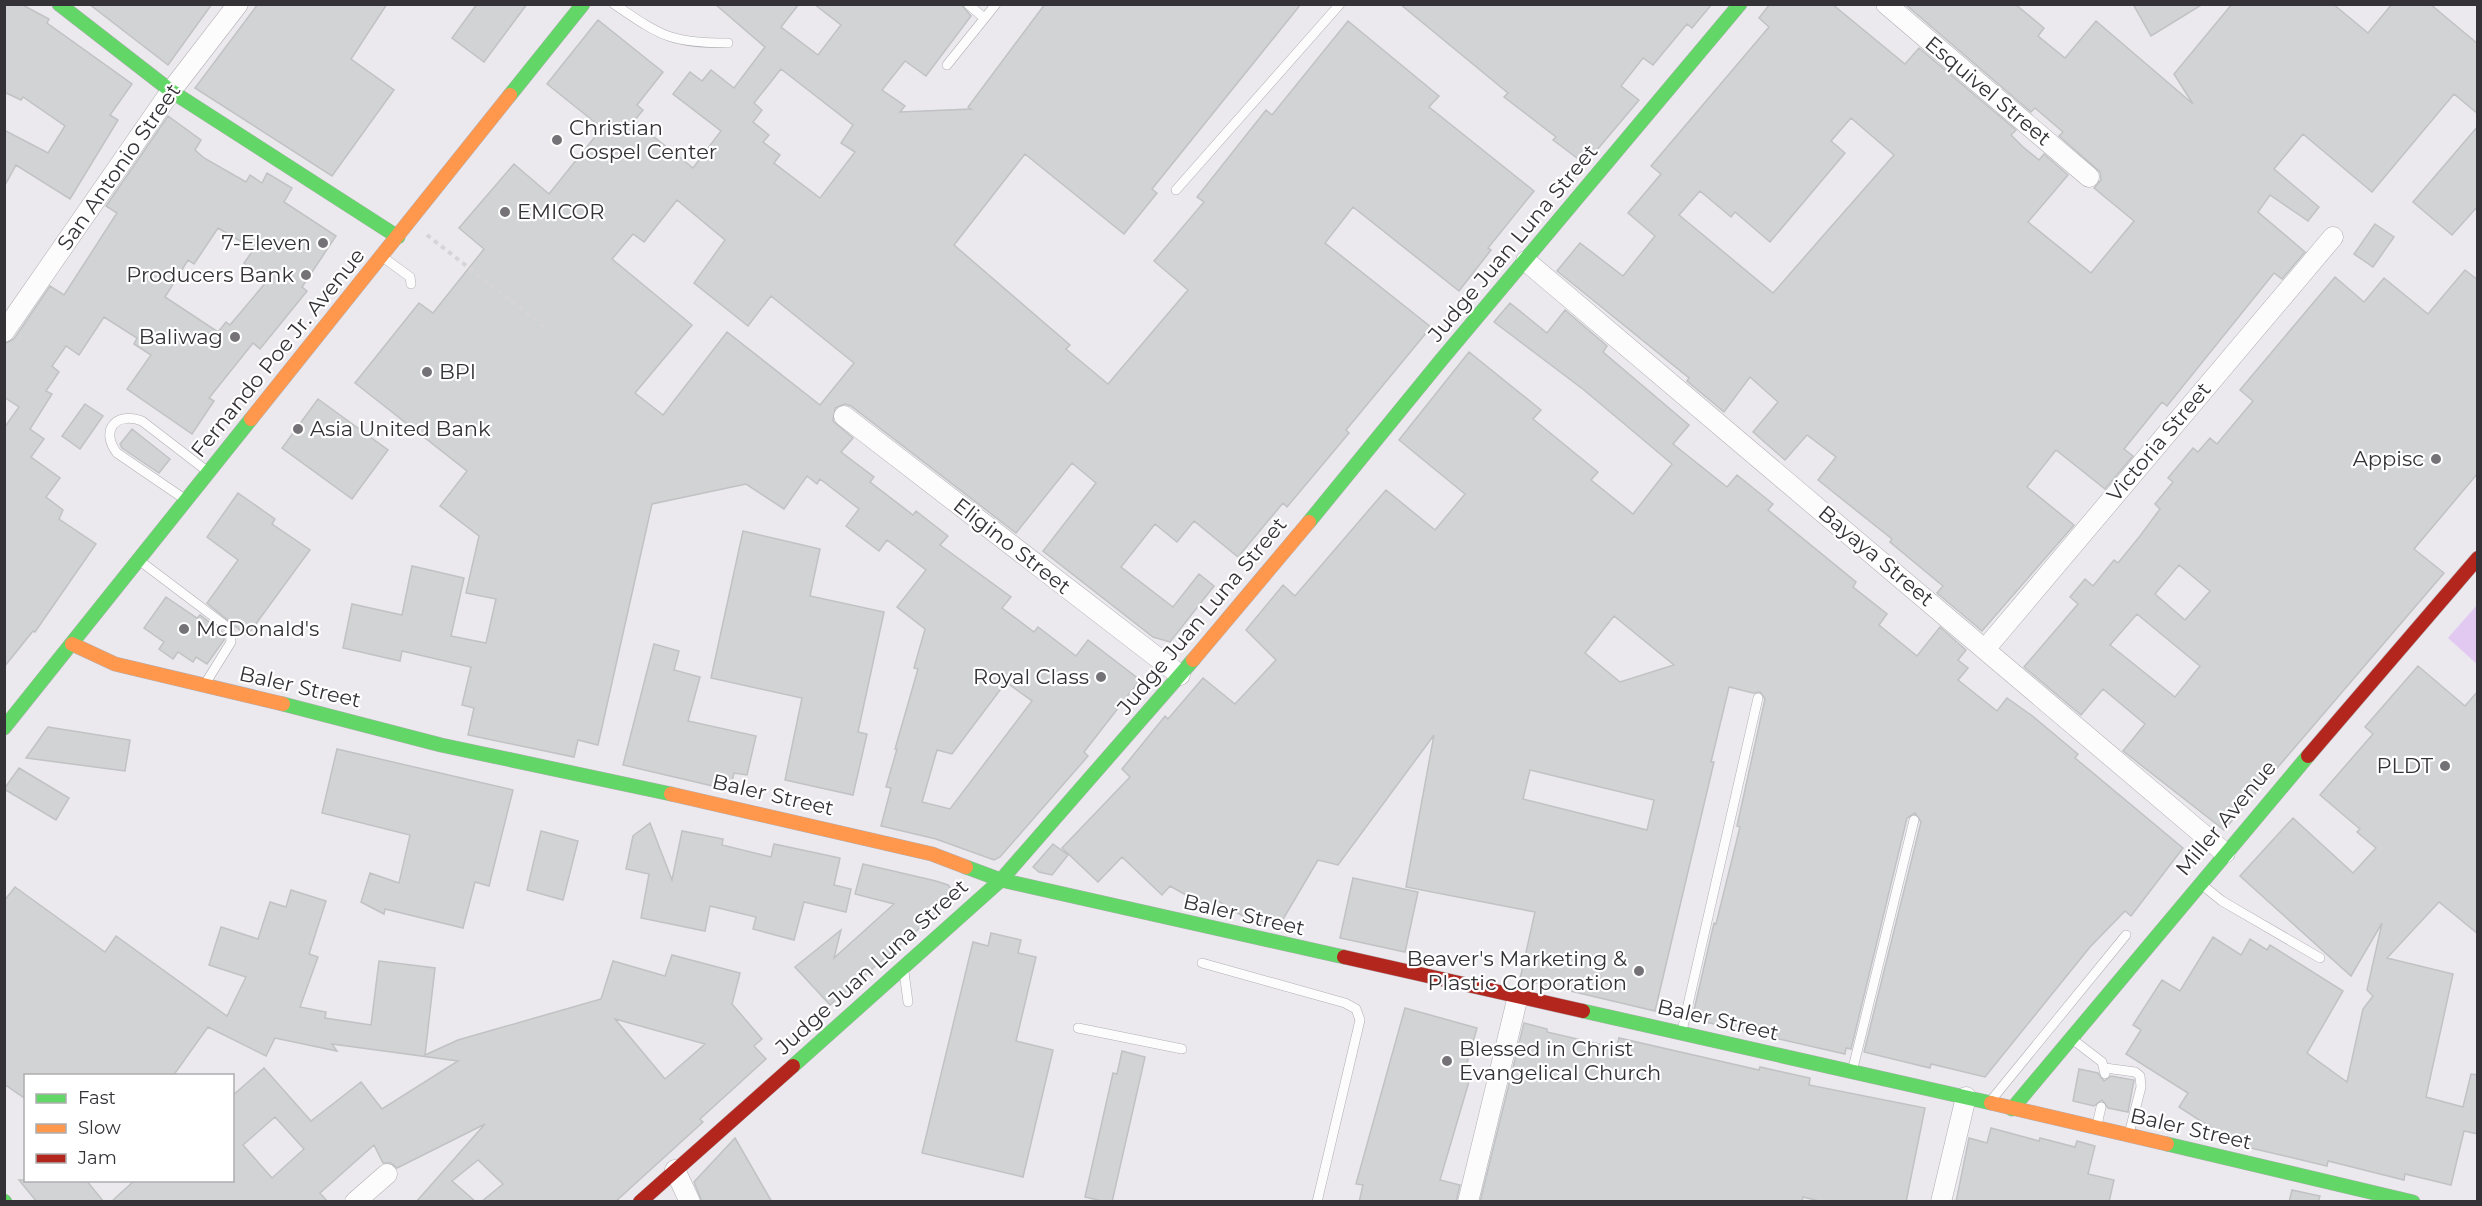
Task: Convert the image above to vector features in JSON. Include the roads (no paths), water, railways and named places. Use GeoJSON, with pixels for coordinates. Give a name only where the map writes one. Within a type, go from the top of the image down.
{"type":"FeatureCollection","features":[{"type":"Feature","properties":{"kind":"street"},"geometry":{"type":"LineString","coordinates":[[59,4],[171,91],[398,237]]}},
{"type":"Feature","properties":{"kind":"street","name":"San Antonio Street"},"geometry":{"type":"LineString","coordinates":[[4,332],[171,91],[238,4]]}},
{"type":"Feature","properties":{"kind":"street","name":"Fernando Poe Jr. Avenue"},"geometry":{"type":"LineString","coordinates":[[4,728],[583,4]]}},
{"type":"Feature","properties":{"kind":"street","name":"Judge Juan Luna Street"},"geometry":{"type":"LineString","coordinates":[[640,1202],[1001,880],[1180,675],[1740,4]]}},
{"type":"Feature","properties":{"kind":"street","name":"Esquivel Street"},"geometry":{"type":"LineString","coordinates":[[1886,4],[2089,177]]}},
{"type":"Feature","properties":{"kind":"street","name":"Victoria Street"},"geometry":{"type":"LineString","coordinates":[[1986,648],[2333,237]]}},
{"type":"Feature","properties":{"kind":"street","name":"Bayaya Street"},"geometry":{"type":"LineString","coordinates":[[1526,261],[1986,648],[2225,853]]}},
{"type":"Feature","properties":{"kind":"street","name":"Eligino Street"},"geometry":{"type":"LineString","coordinates":[[844,416],[1180,675]]}},
{"type":"Feature","properties":{"kind":"street","name":"Miller Avenue"},"geometry":{"type":"LineString","coordinates":[[2012,1109],[2199,883],[2478,558]]}},
{"type":"Feature","properties":{"kind":"street","name":"Baler Street"},"geometry":{"type":"LineString","coordinates":[[72,644],[115,664],[338,717],[441,745],[751,811],[932,854],[1001,880],[1208,932],[1518,996],[1966,1097],[2128,1137],[2414,1202]]}},
{"type":"Feature","properties":{"kind":"street"},"geometry":{"type":"LineString","coordinates":[[1468,1202],[1518,996]]}},
{"type":"Feature","properties":{"kind":"street"},"geometry":{"type":"LineString","coordinates":[[1941,1202],[1966,1097]]}},
{"type":"Feature","properties":{"kind":"street"},"geometry":{"type":"LineString","coordinates":[[675,1170],[690,1202]]}},
{"type":"Feature","properties":{"kind":"street"},"geometry":{"type":"LineString","coordinates":[[355,1202],[387,1174]]}},
{"type":"Feature","properties":{"kind":"lane"},"geometry":{"type":"LineString","coordinates":[[614,4],[660,35],[688,43],[728,43]]}},
{"type":"Feature","properties":{"kind":"lane"},"geometry":{"type":"LineString","coordinates":[[968,4],[984,18]]}},
{"type":"Feature","properties":{"kind":"lane"},"geometry":{"type":"LineString","coordinates":[[947,65],[996,4]]}},
{"type":"Feature","properties":{"kind":"lane"},"geometry":{"type":"LineString","coordinates":[[1176,190],[1340,4]]}},
{"type":"Feature","properties":{"kind":"lane"},"geometry":{"type":"LineString","coordinates":[[382,257],[410,277],[411,284]]}},
{"type":"Feature","properties":{"kind":"lane"},"geometry":{"type":"LineString","coordinates":[[187,501],[117,453],[110,443],[110,430],[117,420],[130,417],[142,421],[209,472]]}},
{"type":"Feature","properties":{"kind":"lane"},"geometry":{"type":"LineString","coordinates":[[139,561],[230,629],[231,642],[204,686]]}},
{"type":"Feature","properties":{"kind":"lane"},"geometry":{"type":"LineString","coordinates":[[1682,1034],[1758,698]]}},
{"type":"Feature","properties":{"kind":"lane"},"geometry":{"type":"LineString","coordinates":[[1853,1072],[1914,820]]}},
{"type":"Feature","properties":{"kind":"lane"},"geometry":{"type":"LineString","coordinates":[[2199,883],[2222,901],[2320,958]]}},
{"type":"Feature","properties":{"kind":"lane"},"geometry":{"type":"LineString","coordinates":[[1989,1103],[2126,935]]}},
{"type":"Feature","properties":{"kind":"lane"},"geometry":{"type":"LineString","coordinates":[[1202,963],[1345,1003],[1356,1009],[1360,1020],[1317,1202]]}},
{"type":"Feature","properties":{"kind":"lane"},"geometry":{"type":"LineString","coordinates":[[904,967],[908,1002]]}},
{"type":"Feature","properties":{"kind":"lane"},"geometry":{"type":"LineString","coordinates":[[1078,1028],[1182,1050]]}},
{"type":"Feature","properties":{"kind":"lane"},"geometry":{"type":"LineString","coordinates":[[2070,1037],[2102,1062],[2105,1071],[2135,1072],[2141,1080],[2128,1137]]}},
{"type":"Feature","properties":{"kind":"lane"},"geometry":{"type":"LineString","coordinates":[[2096,1129],[2101,1107]]}},
{"type":"Feature","properties":{"kind":"place","name":"Christian Gospel Center"},"geometry":{"type":"Point","coordinates":[557,140]}},
{"type":"Feature","properties":{"kind":"place","name":"EMICOR"},"geometry":{"type":"Point","coordinates":[505,212]}},
{"type":"Feature","properties":{"kind":"place","name":"7-Eleven"},"geometry":{"type":"Point","coordinates":[323,243]}},
{"type":"Feature","properties":{"kind":"place","name":"Producers Bank"},"geometry":{"type":"Point","coordinates":[306,275]}},
{"type":"Feature","properties":{"kind":"place","name":"Baliwag"},"geometry":{"type":"Point","coordinates":[235,337]}},
{"type":"Feature","properties":{"kind":"place","name":"BPI"},"geometry":{"type":"Point","coordinates":[427,372]}},
{"type":"Feature","properties":{"kind":"place","name":"Asia United Bank"},"geometry":{"type":"Point","coordinates":[298,429]}},
{"type":"Feature","properties":{"kind":"place","name":"Appisc"},"geometry":{"type":"Point","coordinates":[2436,459]}},
{"type":"Feature","properties":{"kind":"place","name":"McDonald's"},"geometry":{"type":"Point","coordinates":[184,629]}},
{"type":"Feature","properties":{"kind":"place","name":"Royal Class"},"geometry":{"type":"Point","coordinates":[1101,677]}},
{"type":"Feature","properties":{"kind":"place","name":"PLDT"},"geometry":{"type":"Point","coordinates":[2445,766]}},
{"type":"Feature","properties":{"kind":"place","name":"Beaver's Marketing & Plastic Corporation"},"geometry":{"type":"Point","coordinates":[1639,971]}},
{"type":"Feature","properties":{"kind":"place","name":"Blessed in Christ Evangelical Church"},"geometry":{"type":"Point","coordinates":[1447,1061]}}]}
